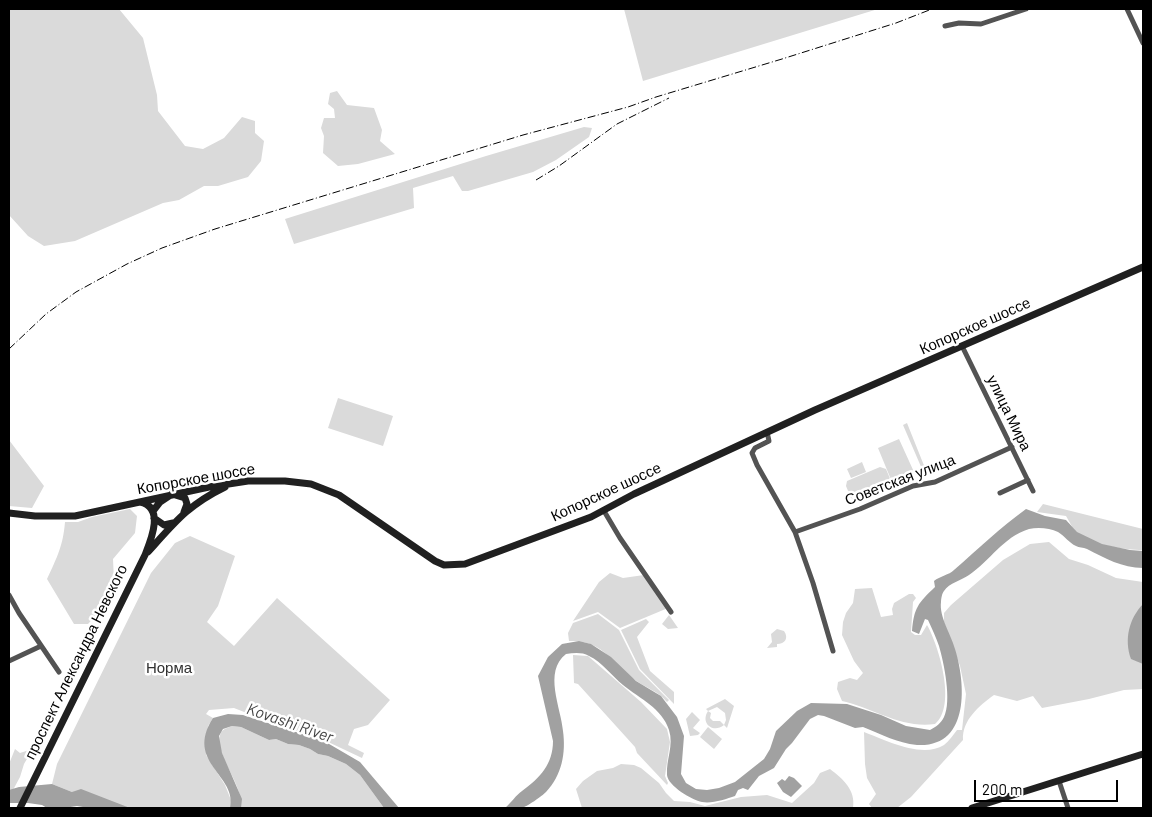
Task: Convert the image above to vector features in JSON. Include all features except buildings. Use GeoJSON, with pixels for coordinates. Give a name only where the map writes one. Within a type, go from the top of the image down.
{"type":"FeatureCollection","features":[{"type":"Feature","properties":{"kind":"main road","name":"Копорское шоссе"},"geometry":{"type":"LineString","coordinates":[[9,514],[75,516],[172,494],[232,483],[285,481],[318,487],[339,495],[424,555],[444,564],[465,564],[604,511],[634,494],[767,432],[1143,267]]}},
{"type":"Feature","properties":{"kind":"main road"},"geometry":{"type":"LineString","coordinates":[[1126,274],[1143,273]]}},
{"type":"Feature","properties":{"kind":"main road"},"geometry":{"type":"LineString","coordinates":[[145,555],[182,514],[202,499],[232,483]]}},
{"type":"Feature","properties":{"kind":"main road"},"geometry":{"type":"LineString","coordinates":[[145,555],[154,528],[154,515],[160,502],[172,494],[181,496],[187,501],[182,514]]}},
{"type":"Feature","properties":{"kind":"main road"},"geometry":{"type":"LineString","coordinates":[[140,502],[147,503],[154,515],[164,525],[173,523]]}},
{"type":"Feature","properties":{"kind":"main road","name":"проспект Александра Невского"},"geometry":{"type":"LineString","coordinates":[[20,808],[145,555]]}},
{"type":"Feature","properties":{"kind":"main road"},"geometry":{"type":"LineString","coordinates":[[972,808],[1143,754]]}},
{"type":"Feature","properties":{"kind":"street"},"geometry":{"type":"LineString","coordinates":[[945,26],[959,23],[981,24],[1026,9]]}},
{"type":"Feature","properties":{"kind":"street"},"geometry":{"type":"LineString","coordinates":[[1127,9],[1143,43]]}},
{"type":"Feature","properties":{"kind":"street","name":"улица Мира"},"geometry":{"type":"LineString","coordinates":[[962,346],[1033,491]]}},
{"type":"Feature","properties":{"kind":"street"},"geometry":{"type":"LineString","coordinates":[[767,432],[769,441],[755,448],[752,453],[795,532],[833,651]]}},
{"type":"Feature","properties":{"kind":"street","name":"Советская улица"},"geometry":{"type":"LineString","coordinates":[[795,532],[860,509],[913,486],[935,482],[1012,447]]}},
{"type":"Feature","properties":{"kind":"street"},"geometry":{"type":"LineString","coordinates":[[1000,493],[1028,480]]}},
{"type":"Feature","properties":{"kind":"street"},"geometry":{"type":"LineString","coordinates":[[604,511],[620,538],[671,612]]}},
{"type":"Feature","properties":{"kind":"street"},"geometry":{"type":"LineString","coordinates":[[9,595],[18,613],[58,672]]}},
{"type":"Feature","properties":{"kind":"street"},"geometry":{"type":"LineString","coordinates":[[9,661],[41,646]]}},
{"type":"Feature","properties":{"kind":"street"},"geometry":{"type":"LineString","coordinates":[[1059,781],[1068,808]]}},
{"type":"Feature","properties":{"kind":"green space"},"geometry":{"type":"Polygon","coordinates":[[[9,9],[119,9],[143,38],[157,95],[158,111],[185,146],[203,149],[224,138],[242,117],[255,121],[255,133],[264,141],[261,161],[248,177],[218,186],[204,186],[179,200],[163,203],[75,241],[44,246],[28,236],[9,215],[9,9]]]}},
{"type":"Feature","properties":{"kind":"green space"},"geometry":{"type":"Polygon","coordinates":[[[624,9],[878,9],[643,81],[624,9]]]}},
{"type":"Feature","properties":{"kind":"green space"},"geometry":{"type":"Polygon","coordinates":[[[337,91],[347,105],[374,108],[382,130],[380,141],[395,154],[358,164],[338,166],[323,153],[324,136],[321,128],[324,118],[335,118],[334,109],[328,104],[330,93],[337,91]]]}},
{"type":"Feature","properties":{"kind":"green space"},"geometry":{"type":"Polygon","coordinates":[[[584,127],[592,128],[589,137],[556,160],[533,172],[468,191],[462,191],[453,176],[413,188],[414,208],[294,244],[285,219],[486,156],[584,127]]]}},
{"type":"Feature","properties":{"kind":"green space"},"geometry":{"type":"Polygon","coordinates":[[[338,398],[393,416],[383,446],[328,428],[338,398]]]}},
{"type":"Feature","properties":{"kind":"green space"},"geometry":{"type":"Polygon","coordinates":[[[907,423],[925,468],[922,469],[903,425],[907,423]]]}},
{"type":"Feature","properties":{"kind":"green space"},"geometry":{"type":"Polygon","coordinates":[[[899,439],[914,472],[892,482],[878,448],[899,439]]]}},
{"type":"Feature","properties":{"kind":"green space"},"geometry":{"type":"Polygon","coordinates":[[[9,440],[44,486],[32,508],[9,506],[9,440]]]}},
{"type":"Feature","properties":{"kind":"green space"},"geometry":{"type":"Polygon","coordinates":[[[862,462],[866,472],[851,478],[847,469],[862,462]]]}},
{"type":"Feature","properties":{"kind":"green space"},"geometry":{"type":"Polygon","coordinates":[[[880,467],[886,469],[891,481],[889,487],[857,501],[851,498],[846,486],[847,481],[880,467]]]}},
{"type":"Feature","properties":{"kind":"green space"},"geometry":{"type":"Polygon","coordinates":[[[1043,504],[1143,529],[1143,550],[1109,546],[1091,541],[1077,533],[1066,516],[1037,512],[1043,504]]]}},
{"type":"Feature","properties":{"kind":"green space"},"geometry":{"type":"Polygon","coordinates":[[[130,509],[137,516],[135,533],[113,559],[114,581],[98,613],[88,624],[74,624],[47,579],[57,558],[65,522],[78,522],[130,509]]]}},
{"type":"Feature","properties":{"kind":"green space","name":"Норма"},"geometry":{"type":"Polygon","coordinates":[[[190,536],[235,556],[218,606],[207,622],[234,646],[277,598],[390,700],[368,725],[354,729],[348,745],[364,753],[362,758],[324,740],[234,708],[209,710],[206,714],[213,718],[208,726],[206,755],[225,785],[231,800],[230,808],[130,808],[72,792],[52,784],[57,764],[151,573],[175,543],[190,536]]]}},
{"type":"Feature","properties":{"kind":"green space"},"geometry":{"type":"Polygon","coordinates":[[[1049,542],[1069,559],[1088,565],[1116,578],[1143,582],[1143,689],[1124,690],[1042,708],[1033,696],[1017,701],[994,695],[972,714],[965,726],[963,740],[911,797],[897,808],[872,808],[869,804],[876,794],[867,778],[864,732],[904,747],[925,750],[935,749],[944,745],[957,730],[962,730],[966,694],[960,666],[944,622],[944,613],[1003,560],[1030,544],[1049,542]]]}},
{"type":"Feature","properties":{"kind":"green space"},"geometry":{"type":"Polygon","coordinates":[[[610,573],[623,578],[644,575],[668,608],[620,628],[598,612],[573,621],[599,582],[610,573]]]}},
{"type":"Feature","properties":{"kind":"green space"},"geometry":{"type":"Polygon","coordinates":[[[872,588],[881,617],[893,615],[894,603],[909,594],[913,594],[916,598],[913,602],[911,632],[915,635],[921,635],[927,625],[941,661],[944,676],[945,704],[935,724],[911,724],[842,701],[837,689],[838,682],[850,678],[857,680],[863,673],[854,661],[842,635],[843,622],[846,613],[853,603],[855,589],[872,588]]]}},
{"type":"Feature","properties":{"kind":"green space"},"geometry":{"type":"Polygon","coordinates":[[[598,614],[619,630],[639,670],[669,700],[667,702],[656,692],[635,680],[598,648],[580,641],[569,641],[568,633],[573,623],[598,614]]]}},
{"type":"Feature","properties":{"kind":"green space"},"geometry":{"type":"Polygon","coordinates":[[[669,615],[678,628],[668,629],[662,624],[669,615]]]}},
{"type":"Feature","properties":{"kind":"green space"},"geometry":{"type":"Polygon","coordinates":[[[646,619],[649,622],[637,637],[650,671],[674,692],[674,704],[640,669],[621,630],[646,619]]]}},
{"type":"Feature","properties":{"kind":"green space"},"geometry":{"type":"Polygon","coordinates":[[[777,629],[784,631],[785,640],[777,644],[777,647],[767,648],[772,642],[771,634],[777,629]]]}},
{"type":"Feature","properties":{"kind":"green space"},"geometry":{"type":"Polygon","coordinates":[[[573,655],[588,656],[641,702],[667,729],[670,742],[665,776],[667,785],[578,684],[574,683],[573,655]]]}},
{"type":"Feature","properties":{"kind":"green space"},"geometry":{"type":"Polygon","coordinates":[[[725,699],[734,706],[727,728],[724,725],[726,720],[725,713],[717,707],[708,711],[706,709],[725,699]]]}},
{"type":"Feature","properties":{"kind":"green space"},"geometry":{"type":"Polygon","coordinates":[[[708,711],[711,713],[710,718],[713,721],[720,721],[724,725],[712,728],[707,723],[706,715],[708,711]]]}},
{"type":"Feature","properties":{"kind":"green space"},"geometry":{"type":"Polygon","coordinates":[[[692,712],[700,720],[693,728],[700,733],[690,736],[686,719],[692,712]]]}},
{"type":"Feature","properties":{"kind":"green space"},"geometry":{"type":"Polygon","coordinates":[[[232,726],[241,727],[269,740],[276,739],[288,744],[299,745],[346,764],[360,775],[384,808],[241,808],[238,790],[219,743],[222,731],[232,726]]]}},
{"type":"Feature","properties":{"kind":"green space"},"geometry":{"type":"Polygon","coordinates":[[[708,727],[722,739],[714,749],[700,737],[708,727]]]}},
{"type":"Feature","properties":{"kind":"green space"},"geometry":{"type":"Polygon","coordinates":[[[41,735],[24,764],[13,790],[9,790],[9,764],[15,749],[20,753],[29,750],[41,735]]]}},
{"type":"Feature","properties":{"kind":"green space"},"geometry":{"type":"Polygon","coordinates":[[[621,764],[634,765],[641,768],[659,783],[674,801],[690,802],[705,806],[741,797],[767,795],[792,803],[814,783],[820,773],[830,769],[844,781],[850,790],[853,808],[582,808],[576,789],[583,781],[597,771],[613,768],[621,764]]]}},
{"type":"Feature","properties":{"kind":"shaded area"},"geometry":{"type":"Polygon","coordinates":[[[1026,509],[1045,516],[1066,520],[1077,532],[1102,544],[1143,551],[1143,568],[1121,564],[1086,548],[1077,547],[1055,531],[1033,528],[1020,533],[1004,543],[977,569],[946,588],[941,599],[941,608],[943,620],[959,663],[962,696],[960,711],[955,725],[947,736],[934,743],[910,744],[889,738],[863,727],[855,728],[818,715],[810,719],[786,749],[774,768],[759,776],[748,790],[743,788],[738,790],[735,796],[723,800],[702,802],[681,792],[668,779],[669,730],[666,722],[656,710],[623,685],[603,665],[594,659],[581,653],[566,654],[559,661],[554,680],[564,739],[562,763],[559,771],[546,792],[527,806],[505,808],[540,776],[551,757],[553,741],[538,676],[548,657],[562,644],[579,641],[591,644],[611,657],[636,681],[661,696],[677,717],[684,736],[681,774],[686,783],[696,789],[719,788],[735,782],[764,759],[770,749],[776,731],[797,711],[811,703],[847,704],[881,715],[906,726],[932,729],[944,717],[947,702],[946,682],[939,646],[928,620],[925,619],[919,634],[912,631],[918,606],[935,587],[934,581],[952,572],[1026,509]]]}},
{"type":"Feature","properties":{"kind":"shaded area"},"geometry":{"type":"Polygon","coordinates":[[[1143,604],[1143,664],[1131,659],[1128,637],[1134,616],[1143,604]]]}},
{"type":"Feature","properties":{"kind":"shaded area"},"geometry":{"type":"Polygon","coordinates":[[[228,714],[243,715],[324,741],[360,762],[399,808],[384,808],[360,775],[346,764],[299,745],[288,744],[276,739],[269,740],[241,727],[232,726],[223,729],[219,736],[222,753],[242,799],[241,808],[230,808],[227,786],[208,758],[205,746],[206,733],[213,718],[228,714]]]}},
{"type":"Feature","properties":{"kind":"shaded area"},"geometry":{"type":"Polygon","coordinates":[[[789,776],[802,786],[791,797],[783,792],[777,783],[782,779],[785,781],[789,776]]]}},
{"type":"Feature","properties":{"kind":"shaded area"},"geometry":{"type":"Polygon","coordinates":[[[52,784],[72,792],[81,789],[130,808],[89,808],[77,806],[47,808],[42,805],[28,803],[9,803],[9,790],[19,787],[52,784]]]}},
{"type":"Feature","properties":{"kind":"railway"},"geometry":{"type":"LineString","coordinates":[[9,349],[46,314],[76,292],[127,264],[162,248],[215,229],[523,135],[628,107],[896,23],[932,9]]}},
{"type":"Feature","properties":{"kind":"railway"},"geometry":{"type":"LineString","coordinates":[[536,180],[559,166],[617,124],[669,98]]}},
{"type":"Feature","properties":{"kind":"water label","name":"Kovashi River"},"geometry":{"type":"Point","coordinates":[290,723]}}]}
